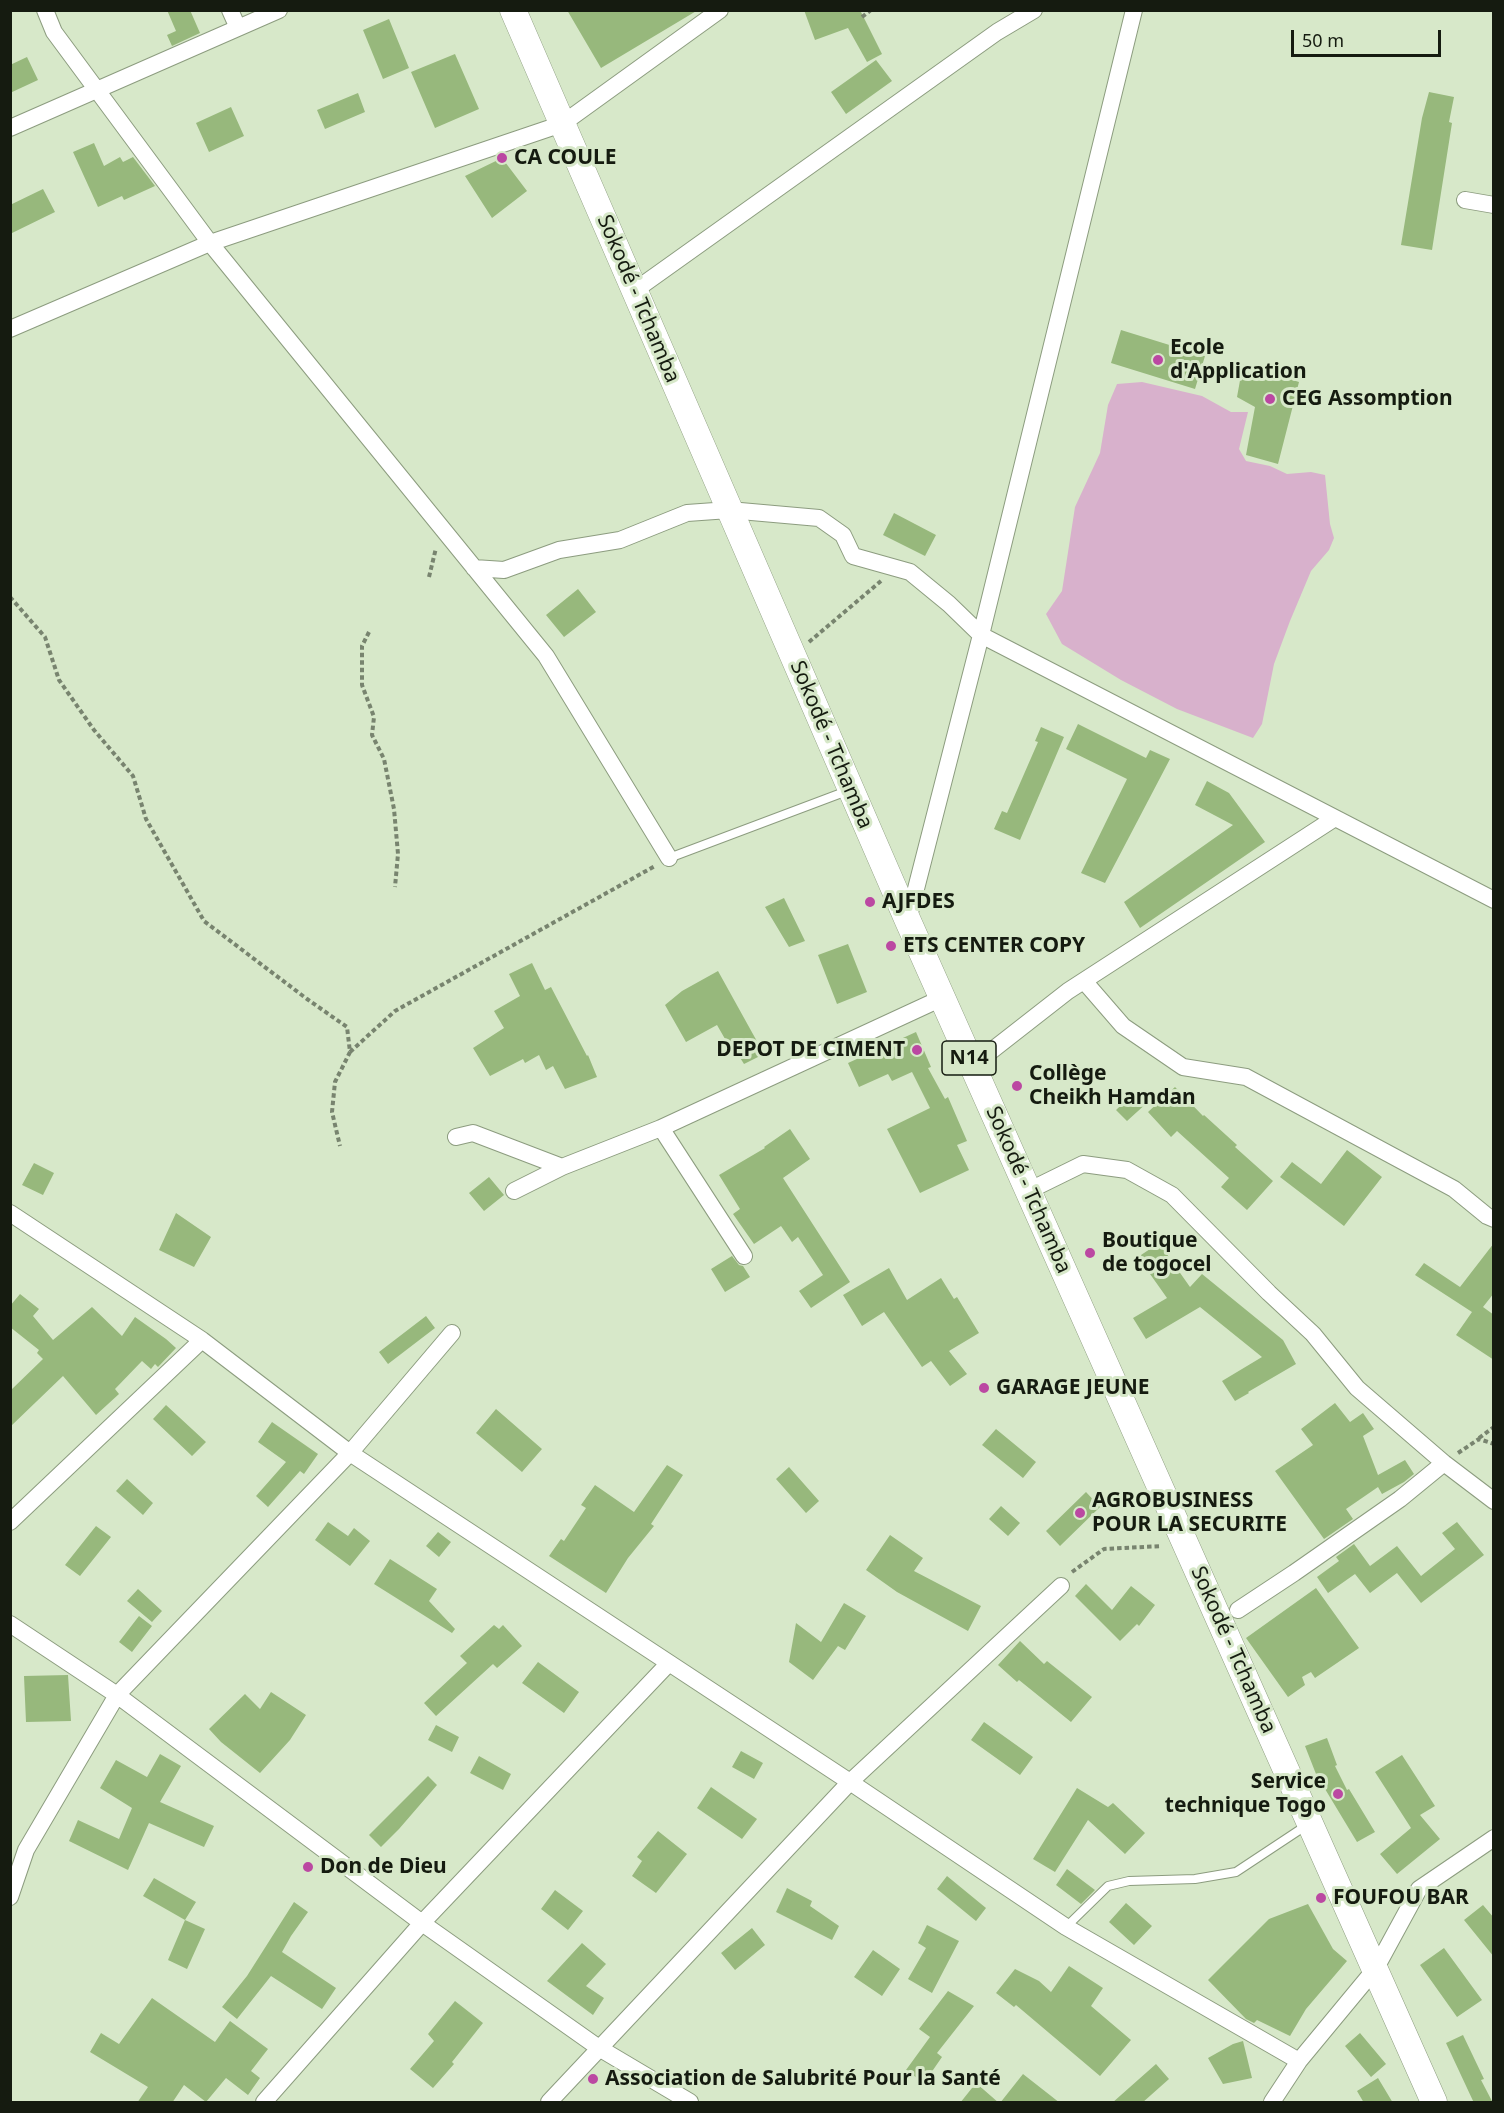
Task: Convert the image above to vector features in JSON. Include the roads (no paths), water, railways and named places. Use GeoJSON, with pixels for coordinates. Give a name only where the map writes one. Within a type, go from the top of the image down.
{"type":"FeatureCollection","features":[{"type":"Feature","properties":{"kind":"main road","name":"Sokodé - Tchamba"},"geometry":{"type":"LineString","coordinates":[[513,10],[850,790],[1376,1968],[1434,2103]]}},
{"type":"Feature","properties":{"kind":"street"},"geometry":{"type":"LineString","coordinates":[[45,10],[54,32],[210,243],[551,664],[669,858]]}},
{"type":"Feature","properties":{"kind":"street"},"geometry":{"type":"LineString","coordinates":[[230,10],[238,28]]}},
{"type":"Feature","properties":{"kind":"street"},"geometry":{"type":"LineString","coordinates":[[10,128],[279,10]]}},
{"type":"Feature","properties":{"kind":"street"},"geometry":{"type":"LineString","coordinates":[[10,329],[210,243],[562,124],[720,10]]}},
{"type":"Feature","properties":{"kind":"street"},"geometry":{"type":"LineString","coordinates":[[634,291],[997,32],[1034,10]]}},
{"type":"Feature","properties":{"kind":"street"},"geometry":{"type":"LineString","coordinates":[[908,921],[981,635],[1134,10]]}},
{"type":"Feature","properties":{"kind":"street"},"geometry":{"type":"LineString","coordinates":[[1465,200],[1494,205]]}},
{"type":"Feature","properties":{"kind":"street"},"geometry":{"type":"LineString","coordinates":[[474,568],[504,570],[560,550],[620,540],[687,513],[729,510],[819,518],[843,535],[853,556],[910,572],[923,581],[981,635],[1494,900]]}},
{"type":"Feature","properties":{"kind":"street"},"geometry":{"type":"LineString","coordinates":[[972,1066],[1084,981],[1335,818]]}},
{"type":"Feature","properties":{"kind":"street"},"geometry":{"type":"LineString","coordinates":[[1084,981],[1123,1026],[1183,1067],[1246,1077],[1454,1189],[1494,1219]]}},
{"type":"Feature","properties":{"kind":"street"},"geometry":{"type":"LineString","coordinates":[[514,1191],[562,1167],[661,1128],[942,998]]}},
{"type":"Feature","properties":{"kind":"street"},"geometry":{"type":"LineString","coordinates":[[661,1128],[744,1256]]}},
{"type":"Feature","properties":{"kind":"street"},"geometry":{"type":"LineString","coordinates":[[456,1137],[473,1133],[562,1167]]}},
{"type":"Feature","properties":{"kind":"street"},"geometry":{"type":"LineString","coordinates":[[1028,1191],[1083,1164],[1127,1170],[1172,1195],[1313,1334],[1357,1388],[1444,1463],[1494,1501]]}},
{"type":"Feature","properties":{"kind":"street"},"geometry":{"type":"LineString","coordinates":[[10,1213],[202,1340],[350,1453],[1066,1927],[1299,2061]]}},
{"type":"Feature","properties":{"kind":"street"},"geometry":{"type":"LineString","coordinates":[[10,1897],[26,1850],[117,1695],[350,1453],[452,1333]]}},
{"type":"Feature","properties":{"kind":"street"},"geometry":{"type":"LineString","coordinates":[[10,1522],[202,1340]]}},
{"type":"Feature","properties":{"kind":"street"},"geometry":{"type":"LineString","coordinates":[[1238,1610],[1400,1499],[1444,1463]]}},
{"type":"Feature","properties":{"kind":"street"},"geometry":{"type":"LineString","coordinates":[[549,2103],[850,1782],[1060,1586]]}},
{"type":"Feature","properties":{"kind":"street"},"geometry":{"type":"LineString","coordinates":[[10,1624],[117,1695],[422,1923],[599,2048],[690,2103]]}},
{"type":"Feature","properties":{"kind":"street"},"geometry":{"type":"LineString","coordinates":[[264,2103],[422,1923],[669,1663]]}},
{"type":"Feature","properties":{"kind":"street"},"geometry":{"type":"LineString","coordinates":[[1272,2103],[1299,2061],[1376,1968],[1419,1889],[1494,1838]]}},
{"type":"Feature","properties":{"kind":"lane"},"geometry":{"type":"LineString","coordinates":[[669,858],[850,790]]}},
{"type":"Feature","properties":{"kind":"lane"},"geometry":{"type":"LineString","coordinates":[[1066,1927],[1108,1886],[1129,1881],[1195,1878],[1236,1872],[1310,1822]]}},
{"type":"Feature","properties":{"kind":"place","name":"CA COULE"},"geometry":{"type":"Point","coordinates":[502,158]}},
{"type":"Feature","properties":{"kind":"place","name":"Ecole d'Application"},"geometry":{"type":"Point","coordinates":[1158,360]}},
{"type":"Feature","properties":{"kind":"place","name":"CEG Assomption"},"geometry":{"type":"Point","coordinates":[1270,399]}},
{"type":"Feature","properties":{"kind":"place","name":"AJFDES"},"geometry":{"type":"Point","coordinates":[870,902]}},
{"type":"Feature","properties":{"kind":"place","name":"ETS CENTER COPY"},"geometry":{"type":"Point","coordinates":[891,946]}},
{"type":"Feature","properties":{"kind":"place","name":"DEPOT DE CIMENT"},"geometry":{"type":"Point","coordinates":[917,1050]}},
{"type":"Feature","properties":{"kind":"place","name":"Collège Cheikh Hamdan"},"geometry":{"type":"Point","coordinates":[1017,1086]}},
{"type":"Feature","properties":{"kind":"place","name":"Boutique de togocel"},"geometry":{"type":"Point","coordinates":[1090,1253]}},
{"type":"Feature","properties":{"kind":"place","name":"GARAGE JEUNE"},"geometry":{"type":"Point","coordinates":[984,1388]}},
{"type":"Feature","properties":{"kind":"place","name":"AGROBUSINESS POUR LA SECURITE"},"geometry":{"type":"Point","coordinates":[1080,1513]}},
{"type":"Feature","properties":{"kind":"place","name":"Service technique Togo"},"geometry":{"type":"Point","coordinates":[1338,1794]}},
{"type":"Feature","properties":{"kind":"place","name":"Don de Dieu"},"geometry":{"type":"Point","coordinates":[308,1867]}},
{"type":"Feature","properties":{"kind":"place","name":"FOUFOU BAR"},"geometry":{"type":"Point","coordinates":[1321,1898]}},
{"type":"Feature","properties":{"kind":"place","name":"Association de Salubrité Pour la Santé"},"geometry":{"type":"Point","coordinates":[593,2079]}}]}
